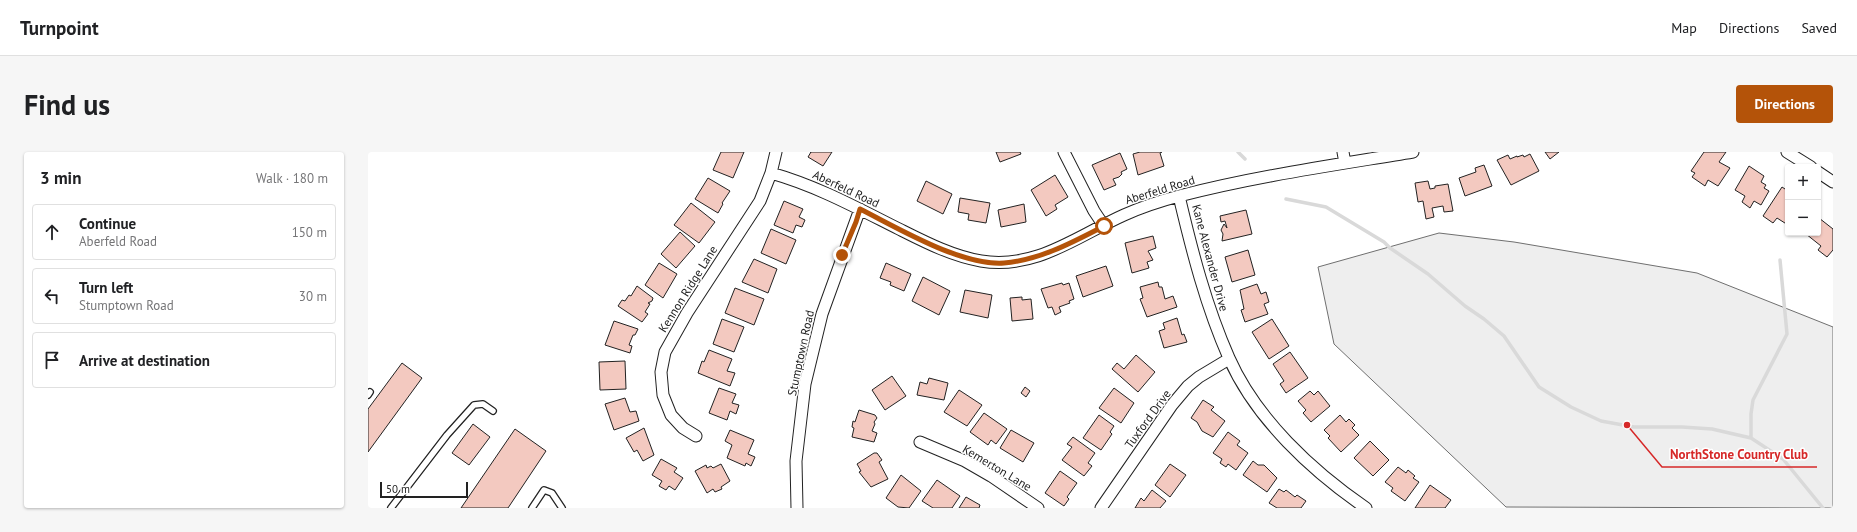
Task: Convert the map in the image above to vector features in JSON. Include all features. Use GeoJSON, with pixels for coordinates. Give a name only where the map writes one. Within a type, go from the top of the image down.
{"type":"FeatureCollection","features":[{"type":"Feature","properties":{"kind":"street","name":"Kennon Ridge Lane"},"geometry":{"type":"LineString","coordinates":[[696,436],[683,428],[671,415],[663,395],[661,372],[665,352],[687,314],[760,201],[771,173],[776,152]]}},
{"type":"Feature","properties":{"kind":"street"},"geometry":{"type":"LineString","coordinates":[[1064,152],[1104,226]]}},
{"type":"Feature","properties":{"kind":"street"},"geometry":{"type":"LineString","coordinates":[[1343,152],[1344,163]]}},
{"type":"Feature","properties":{"kind":"street","name":"Aberfeld Road"},"geometry":{"type":"LineString","coordinates":[[771,173],[806,184],[947,251],[981,261],[1003,263],[1024,260],[1064,247],[1139,208],[1180,196],[1284,174],[1413,152]]}},
{"type":"Feature","properties":{"kind":"street"},"geometry":{"type":"LineString","coordinates":[[1787,152],[1806,164]]}},
{"type":"Feature","properties":{"kind":"street"},"geometry":{"type":"LineString","coordinates":[[1821,174],[1833,182]]}},
{"type":"Feature","properties":{"kind":"street","name":"Kane Alexander Drive"},"geometry":{"type":"LineString","coordinates":[[1180,196],[1204,291],[1229,359],[1249,393],[1289,444],[1318,472],[1366,508]]}},
{"type":"Feature","properties":{"kind":"street","name":"Stumptown Road"},"geometry":{"type":"LineString","coordinates":[[797,508],[796,460],[805,384],[822,314],[860,209]]}},
{"type":"Feature","properties":{"kind":"street","name":"Tuxford Drive"},"geometry":{"type":"LineString","coordinates":[[1101,508],[1172,405],[1188,386],[1198,377],[1229,359]]}},
{"type":"Feature","properties":{"kind":"street","name":"Kemerton Lane"},"geometry":{"type":"LineString","coordinates":[[920,442],[964,461],[991,476],[1038,508]]}},
{"type":"Feature","properties":{"kind":"lane"},"geometry":{"type":"LineString","coordinates":[[391,508],[447,435],[474,405],[483,404],[493,412]]}},
{"type":"Feature","properties":{"kind":"lane"},"geometry":{"type":"LineString","coordinates":[[532,508],[544,490],[552,493],[562,508]]}},
{"type":"Feature","properties":{"kind":"shaded area"},"geometry":{"type":"Polygon","coordinates":[[[1439,233],[1514,242],[1697,273],[1833,327],[1833,508],[1506,507],[1334,344],[1318,267],[1439,233]]]}},
{"type":"Feature","properties":{"kind":"building"},"geometry":{"type":"Polygon","coordinates":[[[721,152],[744,152],[733,178],[713,170],[721,152]]]}},
{"type":"Feature","properties":{"kind":"building"},"geometry":{"type":"Polygon","coordinates":[[[811,152],[832,152],[823,166],[808,157],[811,152]]]}},
{"type":"Feature","properties":{"kind":"building"},"geometry":{"type":"Polygon","coordinates":[[[996,152],[1020,152],[1021,154],[1000,162],[996,152]]]}},
{"type":"Feature","properties":{"kind":"building"},"geometry":{"type":"Polygon","coordinates":[[[1140,152],[1162,152],[1160,153],[1164,166],[1138,175],[1133,154],[1140,152]]]}},
{"type":"Feature","properties":{"kind":"building"},"geometry":{"type":"Polygon","coordinates":[[[1545,152],[1559,152],[1550,159],[1545,152]]]}},
{"type":"Feature","properties":{"kind":"building"},"geometry":{"type":"Polygon","coordinates":[[[1704,152],[1726,152],[1719,162],[1730,168],[1718,186],[1708,180],[1705,186],[1692,177],[1695,173],[1691,171],[1704,152]]]}},
{"type":"Feature","properties":{"kind":"building"},"geometry":{"type":"Polygon","coordinates":[[[1120,153],[1127,169],[1121,172],[1122,174],[1119,177],[1113,179],[1116,185],[1104,190],[1092,165],[1120,153]]]}},
{"type":"Feature","properties":{"kind":"building"},"geometry":{"type":"Polygon","coordinates":[[[1530,154],[1539,171],[1511,185],[1497,160],[1508,155],[1510,159],[1523,155],[1524,157],[1530,154]]]}},
{"type":"Feature","properties":{"kind":"building"},"geometry":{"type":"Polygon","coordinates":[[[1484,165],[1492,186],[1465,196],[1459,178],[1476,172],[1475,168],[1484,165]]]}},
{"type":"Feature","properties":{"kind":"building"},"geometry":{"type":"Polygon","coordinates":[[[1749,166],[1764,176],[1761,182],[1766,185],[1764,188],[1769,191],[1761,205],[1754,201],[1750,208],[1742,202],[1745,196],[1735,190],[1749,166]]]}},
{"type":"Feature","properties":{"kind":"building"},"geometry":{"type":"Polygon","coordinates":[[[1055,175],[1068,197],[1055,205],[1057,209],[1046,216],[1031,190],[1055,175]]]}},
{"type":"Feature","properties":{"kind":"building"},"geometry":{"type":"Polygon","coordinates":[[[708,178],[730,191],[722,203],[723,204],[718,213],[695,199],[708,178]]]}},
{"type":"Feature","properties":{"kind":"building"},"geometry":{"type":"Polygon","coordinates":[[[926,181],[952,194],[943,214],[917,201],[926,181]]]}},
{"type":"Feature","properties":{"kind":"building"},"geometry":{"type":"Polygon","coordinates":[[[1428,181],[1430,189],[1435,188],[1435,186],[1448,184],[1453,211],[1444,212],[1443,206],[1432,208],[1434,217],[1426,219],[1423,201],[1418,202],[1415,183],[1428,181]]]}},
{"type":"Feature","properties":{"kind":"building"},"geometry":{"type":"Polygon","coordinates":[[[1782,187],[1785,189],[1785,223],[1777,218],[1773,223],[1763,216],[1782,187]]]}},
{"type":"Feature","properties":{"kind":"building"},"geometry":{"type":"Polygon","coordinates":[[[960,198],[990,203],[986,223],[968,220],[969,214],[958,212],[960,198]]]}},
{"type":"Feature","properties":{"kind":"building"},"geometry":{"type":"Polygon","coordinates":[[[784,201],[803,209],[799,217],[805,220],[802,227],[796,225],[793,233],[774,225],[784,201]]]}},
{"type":"Feature","properties":{"kind":"building"},"geometry":{"type":"Polygon","coordinates":[[[691,203],[715,222],[699,243],[674,225],[691,203]]]}},
{"type":"Feature","properties":{"kind":"building"},"geometry":{"type":"Polygon","coordinates":[[[1024,204],[1026,222],[1001,227],[998,210],[1024,204]]]}},
{"type":"Feature","properties":{"kind":"building"},"geometry":{"type":"Polygon","coordinates":[[[1246,210],[1252,234],[1222,241],[1223,234],[1221,230],[1224,224],[1227,228],[1225,221],[1221,222],[1220,216],[1246,210]]]}},
{"type":"Feature","properties":{"kind":"building"},"geometry":{"type":"Polygon","coordinates":[[[1821,220],[1833,229],[1833,250],[1827,257],[1818,250],[1821,246],[1808,236],[1821,236],[1821,220]]]}},
{"type":"Feature","properties":{"kind":"building"},"geometry":{"type":"Polygon","coordinates":[[[771,229],[796,240],[786,264],[761,253],[771,229]]]}},
{"type":"Feature","properties":{"kind":"building"},"geometry":{"type":"Polygon","coordinates":[[[680,232],[695,246],[676,268],[661,254],[680,232]]]}},
{"type":"Feature","properties":{"kind":"building"},"geometry":{"type":"Polygon","coordinates":[[[1153,236],[1156,248],[1148,251],[1153,260],[1147,262],[1149,268],[1132,273],[1125,243],[1153,236]]]}},
{"type":"Feature","properties":{"kind":"building"},"geometry":{"type":"Polygon","coordinates":[[[1248,250],[1255,275],[1232,282],[1225,257],[1248,250]]]}},
{"type":"Feature","properties":{"kind":"building"},"geometry":{"type":"Polygon","coordinates":[[[754,259],[777,269],[768,293],[742,282],[754,259]]]}},
{"type":"Feature","properties":{"kind":"building"},"geometry":{"type":"Polygon","coordinates":[[[659,263],[677,274],[663,298],[645,285],[659,263]]]}},
{"type":"Feature","properties":{"kind":"building"},"geometry":{"type":"Polygon","coordinates":[[[886,263],[911,274],[904,291],[890,285],[891,282],[880,278],[886,263]]]}},
{"type":"Feature","properties":{"kind":"building"},"geometry":{"type":"Polygon","coordinates":[[[1106,266],[1113,286],[1083,297],[1076,276],[1106,266]]]}},
{"type":"Feature","properties":{"kind":"building"},"geometry":{"type":"Polygon","coordinates":[[[923,277],[950,291],[939,315],[912,301],[923,277]]]}},
{"type":"Feature","properties":{"kind":"building"},"geometry":{"type":"Polygon","coordinates":[[[1158,282],[1159,287],[1162,287],[1165,299],[1173,296],[1177,307],[1147,317],[1140,299],[1143,298],[1140,287],[1158,282]]]}},
{"type":"Feature","properties":{"kind":"building"},"geometry":{"type":"Polygon","coordinates":[[[1062,283],[1063,285],[1069,283],[1074,299],[1069,301],[1070,303],[1059,307],[1061,312],[1055,315],[1052,307],[1048,308],[1041,289],[1062,283]]]}},
{"type":"Feature","properties":{"kind":"building"},"geometry":{"type":"Polygon","coordinates":[[[1257,284],[1261,294],[1266,292],[1269,302],[1264,304],[1268,314],[1245,322],[1241,310],[1244,309],[1240,290],[1257,284]]]}},
{"type":"Feature","properties":{"kind":"building"},"geometry":{"type":"Polygon","coordinates":[[[637,286],[653,298],[652,301],[648,303],[650,304],[645,312],[648,314],[642,322],[618,306],[622,300],[625,301],[629,295],[631,296],[637,286]]]}},
{"type":"Feature","properties":{"kind":"building"},"geometry":{"type":"Polygon","coordinates":[[[735,288],[764,299],[754,325],[725,313],[735,288]]]}},
{"type":"Feature","properties":{"kind":"building"},"geometry":{"type":"Polygon","coordinates":[[[965,290],[992,295],[988,318],[960,312],[965,290]]]}},
{"type":"Feature","properties":{"kind":"building"},"geometry":{"type":"Polygon","coordinates":[[[1022,297],[1022,300],[1031,299],[1033,319],[1012,321],[1010,298],[1022,297]]]}},
{"type":"Feature","properties":{"kind":"building"},"geometry":{"type":"Polygon","coordinates":[[[1177,318],[1182,335],[1184,334],[1187,342],[1164,348],[1159,331],[1165,329],[1163,323],[1177,318]]]}},
{"type":"Feature","properties":{"kind":"building"},"geometry":{"type":"Polygon","coordinates":[[[722,319],[744,327],[734,352],[713,344],[722,319]]]}},
{"type":"Feature","properties":{"kind":"building"},"geometry":{"type":"Polygon","coordinates":[[[1272,319],[1289,346],[1269,359],[1252,332],[1272,319]]]}},
{"type":"Feature","properties":{"kind":"building"},"geometry":{"type":"Polygon","coordinates":[[[614,321],[638,329],[635,335],[633,335],[629,345],[632,346],[630,353],[605,345],[614,321]]]}},
{"type":"Feature","properties":{"kind":"building"},"geometry":{"type":"Polygon","coordinates":[[[709,350],[732,359],[727,371],[735,373],[730,386],[698,373],[702,361],[704,362],[709,350]]]}},
{"type":"Feature","properties":{"kind":"building"},"geometry":{"type":"Polygon","coordinates":[[[1290,352],[1308,378],[1286,393],[1280,384],[1284,381],[1273,364],[1290,352]]]}},
{"type":"Feature","properties":{"kind":"building"},"geometry":{"type":"Polygon","coordinates":[[[1136,355],[1155,372],[1138,392],[1112,369],[1117,363],[1124,369],[1136,355]]]}},
{"type":"Feature","properties":{"kind":"building"},"geometry":{"type":"Polygon","coordinates":[[[625,361],[626,389],[600,390],[599,362],[625,361]]]}},
{"type":"Feature","properties":{"kind":"building"},"geometry":{"type":"Polygon","coordinates":[[[402,363],[422,378],[368,452],[368,409],[402,363]]]}},
{"type":"Feature","properties":{"kind":"building"},"geometry":{"type":"Polygon","coordinates":[[[892,376],[906,396],[885,410],[872,390],[892,376]]]}},
{"type":"Feature","properties":{"kind":"building"},"geometry":{"type":"Polygon","coordinates":[[[929,378],[948,383],[944,400],[917,395],[920,382],[927,384],[929,378]]]}},
{"type":"Feature","properties":{"kind":"building"},"geometry":{"type":"Polygon","coordinates":[[[1025,387],[1030,391],[1026,397],[1021,393],[1025,387]]]}},
{"type":"Feature","properties":{"kind":"building"},"geometry":{"type":"Polygon","coordinates":[[[719,388],[736,394],[732,403],[739,405],[736,414],[730,411],[727,420],[709,413],[719,388]]]}},
{"type":"Feature","properties":{"kind":"building"},"geometry":{"type":"Polygon","coordinates":[[[1114,388],[1134,403],[1121,423],[1099,408],[1114,388]]]}},
{"type":"Feature","properties":{"kind":"building"},"geometry":{"type":"Polygon","coordinates":[[[959,390],[982,405],[967,426],[944,412],[959,390]]]}},
{"type":"Feature","properties":{"kind":"building"},"geometry":{"type":"Polygon","coordinates":[[[1310,391],[1314,395],[1318,391],[1330,406],[1311,422],[1303,413],[1306,410],[1298,401],[1310,391]]]}},
{"type":"Feature","properties":{"kind":"building"},"geometry":{"type":"Polygon","coordinates":[[[625,398],[630,412],[636,411],[639,421],[614,430],[605,404],[625,398]]]}},
{"type":"Feature","properties":{"kind":"building"},"geometry":{"type":"Polygon","coordinates":[[[1203,400],[1214,407],[1211,410],[1225,421],[1213,437],[1202,431],[1197,422],[1191,418],[1203,400]]]}},
{"type":"Feature","properties":{"kind":"building"},"geometry":{"type":"Polygon","coordinates":[[[859,410],[875,415],[877,418],[874,422],[875,424],[872,431],[877,433],[874,442],[852,437],[854,428],[852,427],[853,421],[855,422],[859,410]]]}},
{"type":"Feature","properties":{"kind":"building"},"geometry":{"type":"Polygon","coordinates":[[[984,413],[1007,429],[996,444],[991,440],[988,445],[970,432],[984,413]]]}},
{"type":"Feature","properties":{"kind":"building"},"geometry":{"type":"Polygon","coordinates":[[[1099,415],[1114,426],[1110,432],[1112,434],[1101,450],[1083,438],[1099,415]]]}},
{"type":"Feature","properties":{"kind":"building"},"geometry":{"type":"Polygon","coordinates":[[[1340,415],[1346,422],[1349,419],[1355,425],[1352,428],[1359,435],[1341,452],[1328,438],[1330,436],[1324,430],[1340,415]]]}},
{"type":"Feature","properties":{"kind":"building"},"geometry":{"type":"Polygon","coordinates":[[[473,424],[490,437],[469,465],[452,453],[473,424]]]}},
{"type":"Feature","properties":{"kind":"building"},"geometry":{"type":"Polygon","coordinates":[[[644,428],[654,455],[643,461],[637,450],[634,452],[626,438],[644,428]]]}},
{"type":"Feature","properties":{"kind":"building"},"geometry":{"type":"Polygon","coordinates":[[[515,429],[546,451],[508,508],[461,508],[515,429]]]}},
{"type":"Feature","properties":{"kind":"building"},"geometry":{"type":"Polygon","coordinates":[[[730,430],[754,440],[748,454],[755,457],[751,466],[746,463],[745,466],[727,458],[732,445],[725,441],[730,430]]]}},
{"type":"Feature","properties":{"kind":"building"},"geometry":{"type":"Polygon","coordinates":[[[1011,430],[1034,443],[1023,462],[1000,448],[1011,430]]]}},
{"type":"Feature","properties":{"kind":"building"},"geometry":{"type":"Polygon","coordinates":[[[1228,432],[1240,441],[1237,445],[1248,453],[1236,470],[1228,464],[1226,467],[1220,463],[1222,459],[1213,453],[1228,432]]]}},
{"type":"Feature","properties":{"kind":"building"},"geometry":{"type":"Polygon","coordinates":[[[1073,437],[1095,453],[1088,463],[1092,466],[1084,476],[1062,460],[1072,447],[1067,444],[1073,437]]]}},
{"type":"Feature","properties":{"kind":"building"},"geometry":{"type":"Polygon","coordinates":[[[1370,441],[1389,460],[1373,476],[1354,458],[1370,441]]]}},
{"type":"Feature","properties":{"kind":"building"},"geometry":{"type":"Polygon","coordinates":[[[874,453],[877,453],[882,460],[879,462],[888,479],[871,487],[859,472],[861,471],[857,464],[874,453]]]}},
{"type":"Feature","properties":{"kind":"building"},"geometry":{"type":"Polygon","coordinates":[[[661,459],[677,468],[674,472],[683,478],[675,490],[669,486],[666,490],[659,486],[662,481],[652,475],[661,459]]]}},
{"type":"Feature","properties":{"kind":"building"},"geometry":{"type":"Polygon","coordinates":[[[1253,461],[1258,465],[1264,465],[1277,478],[1267,492],[1243,475],[1253,461]]]}},
{"type":"Feature","properties":{"kind":"building"},"geometry":{"type":"Polygon","coordinates":[[[721,464],[730,481],[721,487],[722,489],[715,492],[713,489],[707,493],[695,471],[706,465],[707,468],[711,466],[713,468],[721,464]]]}},
{"type":"Feature","properties":{"kind":"building"},"geometry":{"type":"Polygon","coordinates":[[[1170,464],[1186,475],[1170,497],[1155,485],[1170,464]]]}},
{"type":"Feature","properties":{"kind":"building"},"geometry":{"type":"Polygon","coordinates":[[[1398,467],[1406,473],[1408,470],[1415,476],[1413,478],[1419,482],[1405,501],[1391,491],[1393,488],[1385,482],[1398,467]]]}},
{"type":"Feature","properties":{"kind":"building"},"geometry":{"type":"Polygon","coordinates":[[[1060,471],[1077,483],[1067,497],[1069,499],[1064,506],[1045,493],[1060,471]]]}},
{"type":"Feature","properties":{"kind":"building"},"geometry":{"type":"Polygon","coordinates":[[[901,475],[921,491],[909,508],[898,507],[886,498],[901,475]]]}},
{"type":"Feature","properties":{"kind":"building"},"geometry":{"type":"Polygon","coordinates":[[[937,480],[960,496],[952,508],[933,508],[922,501],[937,480]]]}},
{"type":"Feature","properties":{"kind":"building"},"geometry":{"type":"Polygon","coordinates":[[[1430,485],[1451,500],[1445,508],[1415,508],[1430,485]]]}},
{"type":"Feature","properties":{"kind":"building"},"geometry":{"type":"Polygon","coordinates":[[[1279,489],[1284,492],[1286,490],[1295,497],[1297,495],[1306,501],[1301,508],[1277,508],[1269,503],[1279,489]]]}},
{"type":"Feature","properties":{"kind":"building"},"geometry":{"type":"Polygon","coordinates":[[[1152,490],[1166,501],[1160,508],[1135,508],[1141,498],[1144,501],[1152,490]]]}},
{"type":"Feature","properties":{"kind":"building"},"geometry":{"type":"Polygon","coordinates":[[[966,497],[980,505],[979,508],[959,508],[966,497]]]}},
{"type":"Feature","properties":{"kind":"waterway"},"geometry":{"type":"LineString","coordinates":[[1238,152],[1245,159]]}},
{"type":"Feature","properties":{"kind":"waterway"},"geometry":{"type":"LineString","coordinates":[[1286,199],[1326,207],[1384,242],[1390,248],[1428,274],[1465,306],[1484,319],[1504,336],[1539,387],[1571,407],[1601,421],[1634,427],[1682,427],[1712,429],[1751,438],[1783,459],[1823,508]]}},
{"type":"Feature","properties":{"kind":"waterway"},"geometry":{"type":"LineString","coordinates":[[1751,438],[1751,414],[1753,400],[1787,334],[1780,260]]}},
{"type":"Feature","properties":{"kind":"place","name":"NorthStone Country Club"},"geometry":{"type":"Point","coordinates":[1627,425]}},
{"type":"Feature","properties":{"kind":"route"},"geometry":{"type":"LineString","coordinates":[[842,255],[860,209],[947,251],[981,261],[1003,263],[1024,260],[1064,247],[1104,226]]}}]}
